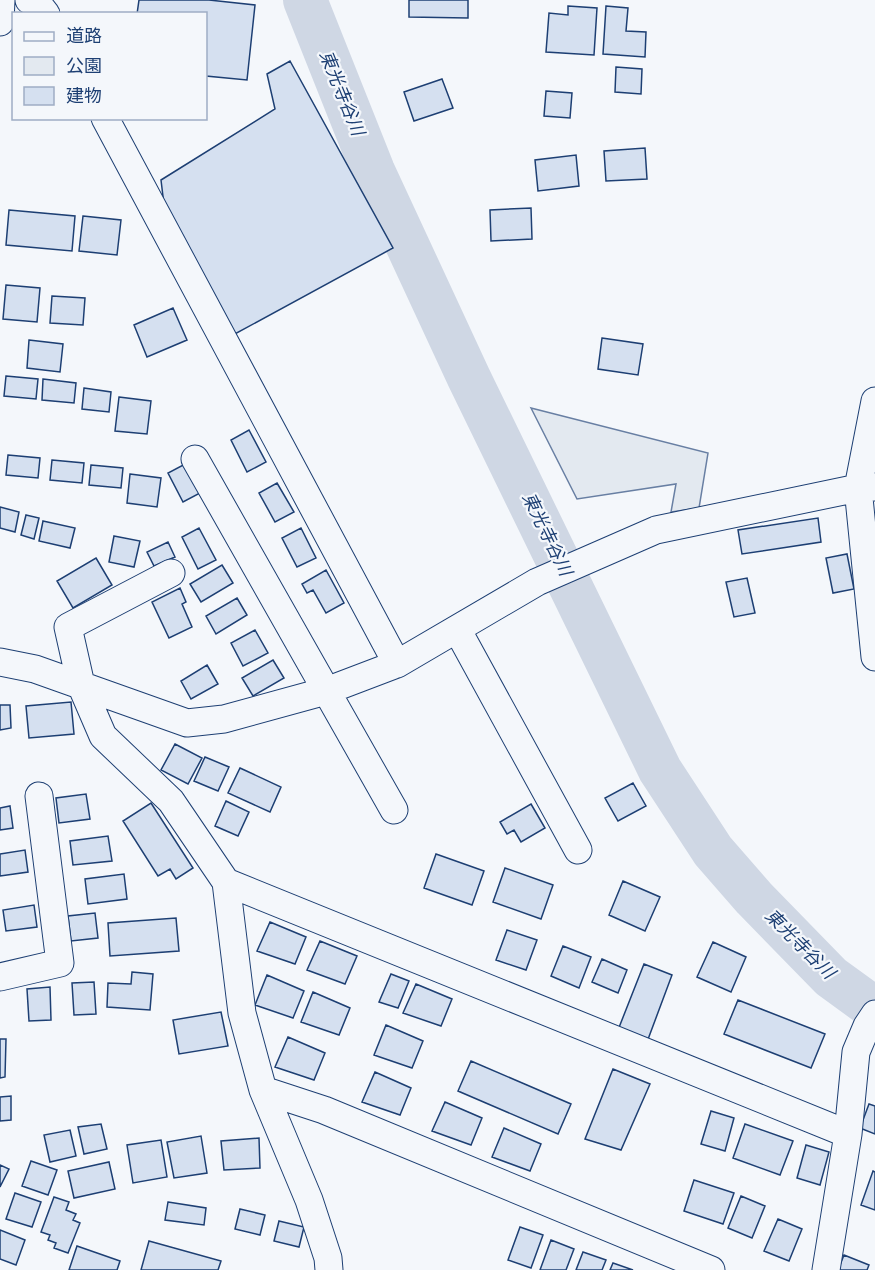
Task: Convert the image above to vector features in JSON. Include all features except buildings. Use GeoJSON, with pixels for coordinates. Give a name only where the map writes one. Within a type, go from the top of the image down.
{"type":"FeatureCollection","features":[{"type":"Feature","properties":{"kind":"street"},"geometry":{"type":"LineString","coordinates":[[0,22],[1,0]]}},
{"type":"Feature","properties":{"kind":"street"},"geometry":{"type":"LineString","coordinates":[[29,0],[39,5],[44,12]]}},
{"type":"Feature","properties":{"kind":"street"},"geometry":{"type":"LineString","coordinates":[[106,120],[398,664]]}},
{"type":"Feature","properties":{"kind":"street"},"geometry":{"type":"LineString","coordinates":[[875,401],[866,487],[875,657]]}},
{"type":"Feature","properties":{"kind":"street"},"geometry":{"type":"LineString","coordinates":[[195,459],[394,810]]}},
{"type":"Feature","properties":{"kind":"street"},"geometry":{"type":"LineString","coordinates":[[0,662],[35,669],[187,723],[224,719],[326,691],[398,664],[537,582],[656,530],[866,487]]}},
{"type":"Feature","properties":{"kind":"street"},"geometry":{"type":"LineString","coordinates":[[171,573],[68,627],[81,685],[102,736],[171,801],[226,882],[242,1013],[263,1090],[309,1200],[328,1258],[329,1270]]}},
{"type":"Feature","properties":{"kind":"street"},"geometry":{"type":"LineString","coordinates":[[457,629],[578,850]]}},
{"type":"Feature","properties":{"kind":"street"},"geometry":{"type":"LineString","coordinates":[[0,977],[60,963],[39,796]]}},
{"type":"Feature","properties":{"kind":"street"},"geometry":{"type":"LineString","coordinates":[[226,882],[848,1134]]}},
{"type":"Feature","properties":{"kind":"street"},"geometry":{"type":"LineString","coordinates":[[826,1270],[848,1134],[856,1052],[871,1020]]}},
{"type":"Feature","properties":{"kind":"street"},"geometry":{"type":"LineString","coordinates":[[263,1090],[324,1110],[711,1270]]}},
{"type":"Feature","properties":{"kind":"green space"},"geometry":{"type":"Polygon","coordinates":[[[531,408],[708,453],[699,508],[671,512],[676,484],[577,499],[531,408]]]}},
{"type":"Feature","properties":{"kind":"waterway","name":"東光寺谷川"},"geometry":{"type":"LineString","coordinates":[[305,0],[373,171],[469,378],[660,770],[713,851],[754,898],[831,977],[875,1009]]}}]}
